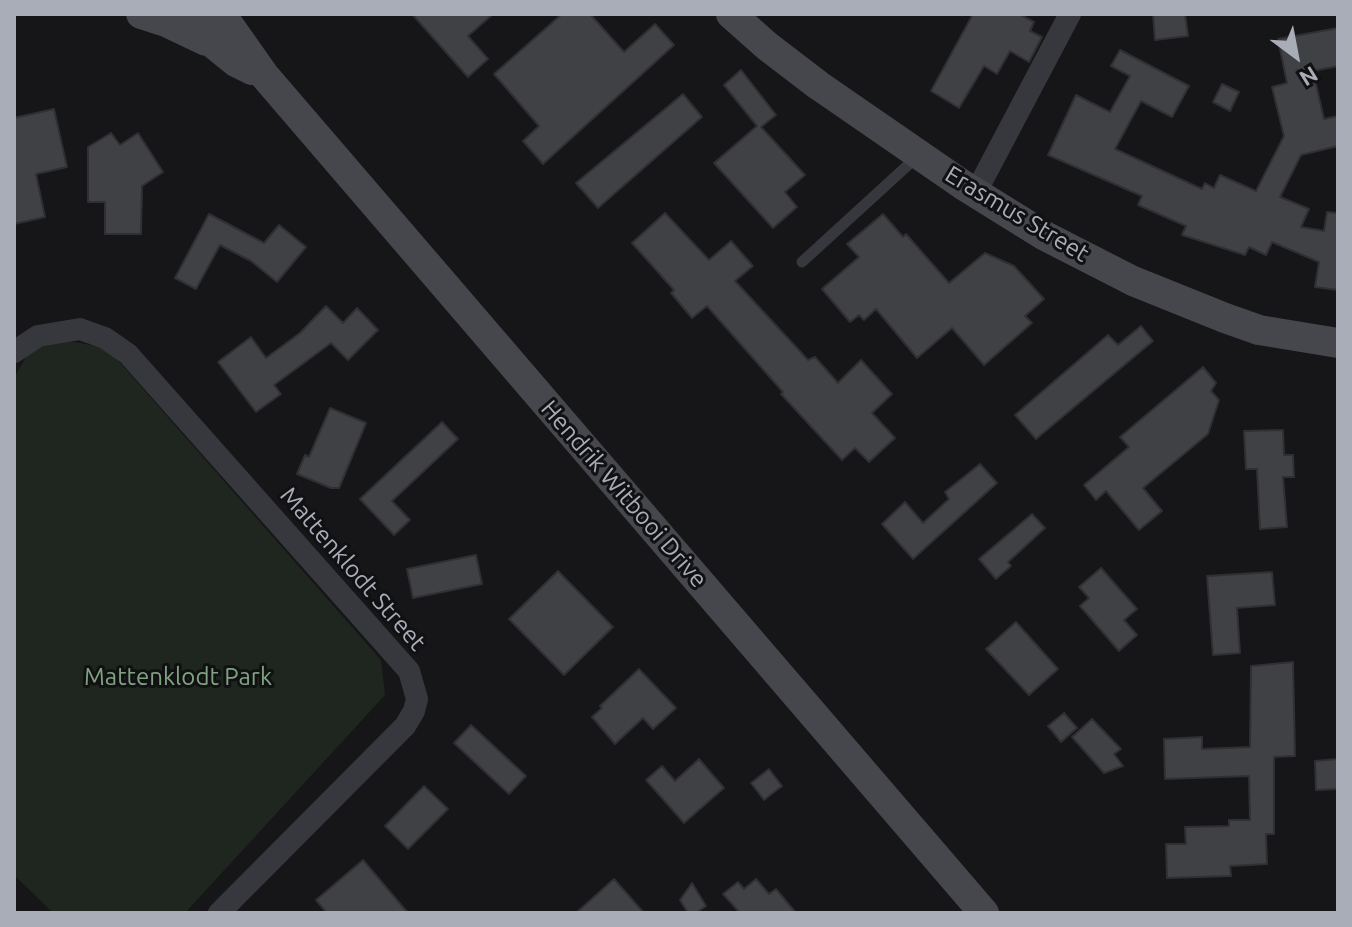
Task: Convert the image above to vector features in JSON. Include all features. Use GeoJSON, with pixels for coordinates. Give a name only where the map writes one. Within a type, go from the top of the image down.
{"type":"FeatureCollection","features":[{"type":"Feature","properties":{"kind":"main road"},"geometry":{"type":"LineString","coordinates":[[141,14],[215,45]]}},
{"type":"Feature","properties":{"kind":"main road","name":"Hendrik Witbooi Drive"},"geometry":{"type":"LineString","coordinates":[[189,14],[215,45],[236,62],[264,75]]}},
{"type":"Feature","properties":{"kind":"main road","name":"Hendrik Witbooi Drive"},"geometry":{"type":"LineString","coordinates":[[221,14],[264,75],[984,913]]}},
{"type":"Feature","properties":{"kind":"main road","name":"Erasmus Street"},"geometry":{"type":"LineString","coordinates":[[731,14],[818,85],[1045,236],[1133,281],[1259,330],[1338,343]]}},
{"type":"Feature","properties":{"kind":"street"},"geometry":{"type":"LineString","coordinates":[[976,192],[1070,14]]}},
{"type":"Feature","properties":{"kind":"street","name":"Mattenklodt Street"},"geometry":{"type":"LineString","coordinates":[[14,352],[38,336],[80,329],[105,338],[128,354],[409,671],[417,699],[405,726],[219,913]]}},
{"type":"Feature","properties":{"kind":"lane"},"geometry":{"type":"LineString","coordinates":[[802,262],[919,154]]}},
{"type":"Feature","properties":{"kind":"green space","name":"Mattenklodt Park"},"geometry":{"type":"Polygon","coordinates":[[[38,336],[97,346],[116,358],[381,660],[385,695],[185,913],[53,913],[14,875],[14,378],[38,336]]]}},
{"type":"Feature","properties":{"kind":"building"},"geometry":{"type":"Polygon","coordinates":[[[412,14],[493,14],[468,36],[488,59],[468,77],[412,14]]]}},
{"type":"Feature","properties":{"kind":"building"},"geometry":{"type":"Polygon","coordinates":[[[562,14],[590,14],[624,52],[655,24],[674,45],[543,164],[523,141],[539,126],[494,74],[562,14]]]}},
{"type":"Feature","properties":{"kind":"building"},"geometry":{"type":"Polygon","coordinates":[[[973,14],[1019,14],[1034,22],[1030,31],[1042,37],[1029,62],[1010,51],[997,74],[984,66],[959,108],[931,91],[973,14]]]}},
{"type":"Feature","properties":{"kind":"building"},"geometry":{"type":"Polygon","coordinates":[[[1153,14],[1185,14],[1188,36],[1155,40],[1153,14]]]}},
{"type":"Feature","properties":{"kind":"building"},"geometry":{"type":"Polygon","coordinates":[[[1338,28],[1338,66],[1313,71],[1324,119],[1338,116],[1338,146],[1301,155],[1280,197],[1309,209],[1301,227],[1324,231],[1327,212],[1338,213],[1338,290],[1315,287],[1319,262],[1272,242],[1266,255],[1249,247],[1245,255],[1182,235],[1186,226],[1138,205],[1142,196],[1048,155],[1076,95],[1110,112],[1130,76],[1111,66],[1120,50],[1189,86],[1172,117],[1141,101],[1115,149],[1202,189],[1205,183],[1214,188],[1220,175],[1256,191],[1284,136],[1272,87],[1287,83],[1278,39],[1338,28]]]}},
{"type":"Feature","properties":{"kind":"building"},"geometry":{"type":"Polygon","coordinates":[[[741,70],[776,115],[761,127],[805,175],[785,192],[797,207],[773,228],[714,163],[757,126],[724,85],[741,70]]]}},
{"type":"Feature","properties":{"kind":"building"},"geometry":{"type":"Polygon","coordinates":[[[1222,84],[1239,92],[1230,111],[1213,102],[1222,84]]]}},
{"type":"Feature","properties":{"kind":"building"},"geometry":{"type":"Polygon","coordinates":[[[683,94],[702,117],[598,208],[576,183],[683,94]]]}},
{"type":"Feature","properties":{"kind":"building"},"geometry":{"type":"Polygon","coordinates":[[[54,109],[67,167],[36,174],[45,217],[14,224],[14,118],[54,109]]]}},
{"type":"Feature","properties":{"kind":"building"},"geometry":{"type":"Polygon","coordinates":[[[111,133],[120,145],[138,133],[163,172],[142,186],[141,234],[105,234],[105,202],[88,202],[88,147],[111,133]]]}},
{"type":"Feature","properties":{"kind":"building"},"geometry":{"type":"Polygon","coordinates":[[[665,213],[709,260],[731,241],[753,266],[735,281],[808,360],[815,357],[838,383],[861,360],[892,394],[872,413],[895,438],[869,462],[855,448],[842,460],[707,306],[692,318],[671,293],[674,290],[632,243],[665,213]]]}},
{"type":"Feature","properties":{"kind":"building"},"geometry":{"type":"Polygon","coordinates":[[[209,214],[264,243],[279,225],[306,247],[277,282],[251,261],[220,245],[196,289],[175,278],[209,214]]]}},
{"type":"Feature","properties":{"kind":"building"},"geometry":{"type":"Polygon","coordinates":[[[883,214],[903,237],[906,234],[949,283],[985,253],[1014,266],[1044,299],[1025,316],[1032,323],[984,365],[952,328],[917,358],[876,309],[864,320],[859,315],[850,322],[822,289],[859,257],[847,244],[883,214]]]}},
{"type":"Feature","properties":{"kind":"building"},"geometry":{"type":"Polygon","coordinates":[[[326,306],[343,323],[357,308],[378,330],[348,360],[331,343],[274,385],[281,394],[256,412],[218,362],[251,337],[266,358],[300,333],[326,306]]]}},
{"type":"Feature","properties":{"kind":"building"},"geometry":{"type":"Polygon","coordinates":[[[1141,326],[1153,341],[1036,439],[1015,415],[1108,335],[1118,345],[1141,326]]]}},
{"type":"Feature","properties":{"kind":"building"},"geometry":{"type":"Polygon","coordinates":[[[1203,367],[1216,383],[1211,391],[1219,400],[1208,434],[1143,488],[1162,511],[1139,530],[1106,491],[1096,500],[1084,485],[1129,447],[1120,437],[1203,367]]]}},
{"type":"Feature","properties":{"kind":"building"},"geometry":{"type":"Polygon","coordinates":[[[330,408],[366,423],[339,488],[331,488],[297,474],[305,455],[309,457],[330,408]]]}},
{"type":"Feature","properties":{"kind":"building"},"geometry":{"type":"Polygon","coordinates":[[[442,422],[458,439],[392,501],[410,520],[394,535],[360,499],[442,422]]]}},
{"type":"Feature","properties":{"kind":"building"},"geometry":{"type":"Polygon","coordinates":[[[1283,430],[1284,455],[1293,455],[1294,477],[1283,477],[1287,527],[1260,529],[1257,469],[1246,469],[1244,431],[1283,430]]]}},
{"type":"Feature","properties":{"kind":"building"},"geometry":{"type":"Polygon","coordinates":[[[980,464],[997,483],[913,559],[882,524],[905,502],[923,523],[949,499],[945,492],[980,464]]]}},
{"type":"Feature","properties":{"kind":"building"},"geometry":{"type":"Polygon","coordinates":[[[1032,514],[1045,528],[1008,562],[1011,566],[996,579],[979,559],[1032,514]]]}},
{"type":"Feature","properties":{"kind":"building"},"geometry":{"type":"Polygon","coordinates":[[[476,555],[482,584],[413,598],[407,569],[476,555]]]}},
{"type":"Feature","properties":{"kind":"building"},"geometry":{"type":"Polygon","coordinates":[[[1101,568],[1137,609],[1124,620],[1137,635],[1119,651],[1080,606],[1089,598],[1079,587],[1101,568]]]}},
{"type":"Feature","properties":{"kind":"building"},"geometry":{"type":"Polygon","coordinates":[[[558,571],[613,627],[564,675],[509,619],[558,571]]]}},
{"type":"Feature","properties":{"kind":"building"},"geometry":{"type":"Polygon","coordinates":[[[1272,572],[1275,605],[1237,608],[1240,653],[1213,655],[1207,576],[1272,572]]]}},
{"type":"Feature","properties":{"kind":"building"},"geometry":{"type":"Polygon","coordinates":[[[1016,622],[1058,669],[1029,695],[986,649],[1016,622]]]}},
{"type":"Feature","properties":{"kind":"building"},"geometry":{"type":"Polygon","coordinates":[[[1293,662],[1295,756],[1274,757],[1274,834],[1266,834],[1267,864],[1230,866],[1231,876],[1167,878],[1166,844],[1186,844],[1185,827],[1229,826],[1229,820],[1250,820],[1249,776],[1165,779],[1164,739],[1202,737],[1202,749],[1250,747],[1251,666],[1293,662]]]}},
{"type":"Feature","properties":{"kind":"building"},"geometry":{"type":"Polygon","coordinates":[[[639,669],[676,708],[653,729],[643,718],[615,744],[592,717],[639,669]]]}},
{"type":"Feature","properties":{"kind":"building"},"geometry":{"type":"Polygon","coordinates":[[[1064,713],[1077,728],[1061,742],[1048,726],[1064,713]]]}},
{"type":"Feature","properties":{"kind":"building"},"geometry":{"type":"Polygon","coordinates":[[[1092,719],[1121,749],[1114,754],[1123,766],[1104,773],[1072,737],[1092,719]]]}},
{"type":"Feature","properties":{"kind":"building"},"geometry":{"type":"Polygon","coordinates":[[[471,725],[526,776],[509,794],[454,743],[471,725]]]}},
{"type":"Feature","properties":{"kind":"building"},"geometry":{"type":"Polygon","coordinates":[[[699,759],[724,788],[684,823],[646,780],[662,766],[675,781],[699,759]]]}},
{"type":"Feature","properties":{"kind":"building"},"geometry":{"type":"Polygon","coordinates":[[[1338,759],[1338,789],[1316,790],[1315,761],[1338,759]]]}},
{"type":"Feature","properties":{"kind":"building"},"geometry":{"type":"Polygon","coordinates":[[[769,769],[782,786],[764,800],[751,783],[769,769]]]}},
{"type":"Feature","properties":{"kind":"building"},"geometry":{"type":"Polygon","coordinates":[[[424,786],[448,809],[408,849],[385,826],[424,786]]]}},
{"type":"Feature","properties":{"kind":"building"},"geometry":{"type":"Polygon","coordinates":[[[363,860],[408,913],[327,913],[316,900],[363,860]]]}},
{"type":"Feature","properties":{"kind":"building"},"geometry":{"type":"Polygon","coordinates":[[[614,879],[644,913],[576,913],[614,879]]]}},
{"type":"Feature","properties":{"kind":"building"},"geometry":{"type":"Polygon","coordinates":[[[756,879],[769,894],[776,889],[796,913],[740,913],[723,894],[738,882],[744,889],[756,879]]]}},
{"type":"Feature","properties":{"kind":"building"},"geometry":{"type":"Polygon","coordinates":[[[692,883],[706,906],[696,913],[688,913],[680,900],[692,883]]]}}]}
